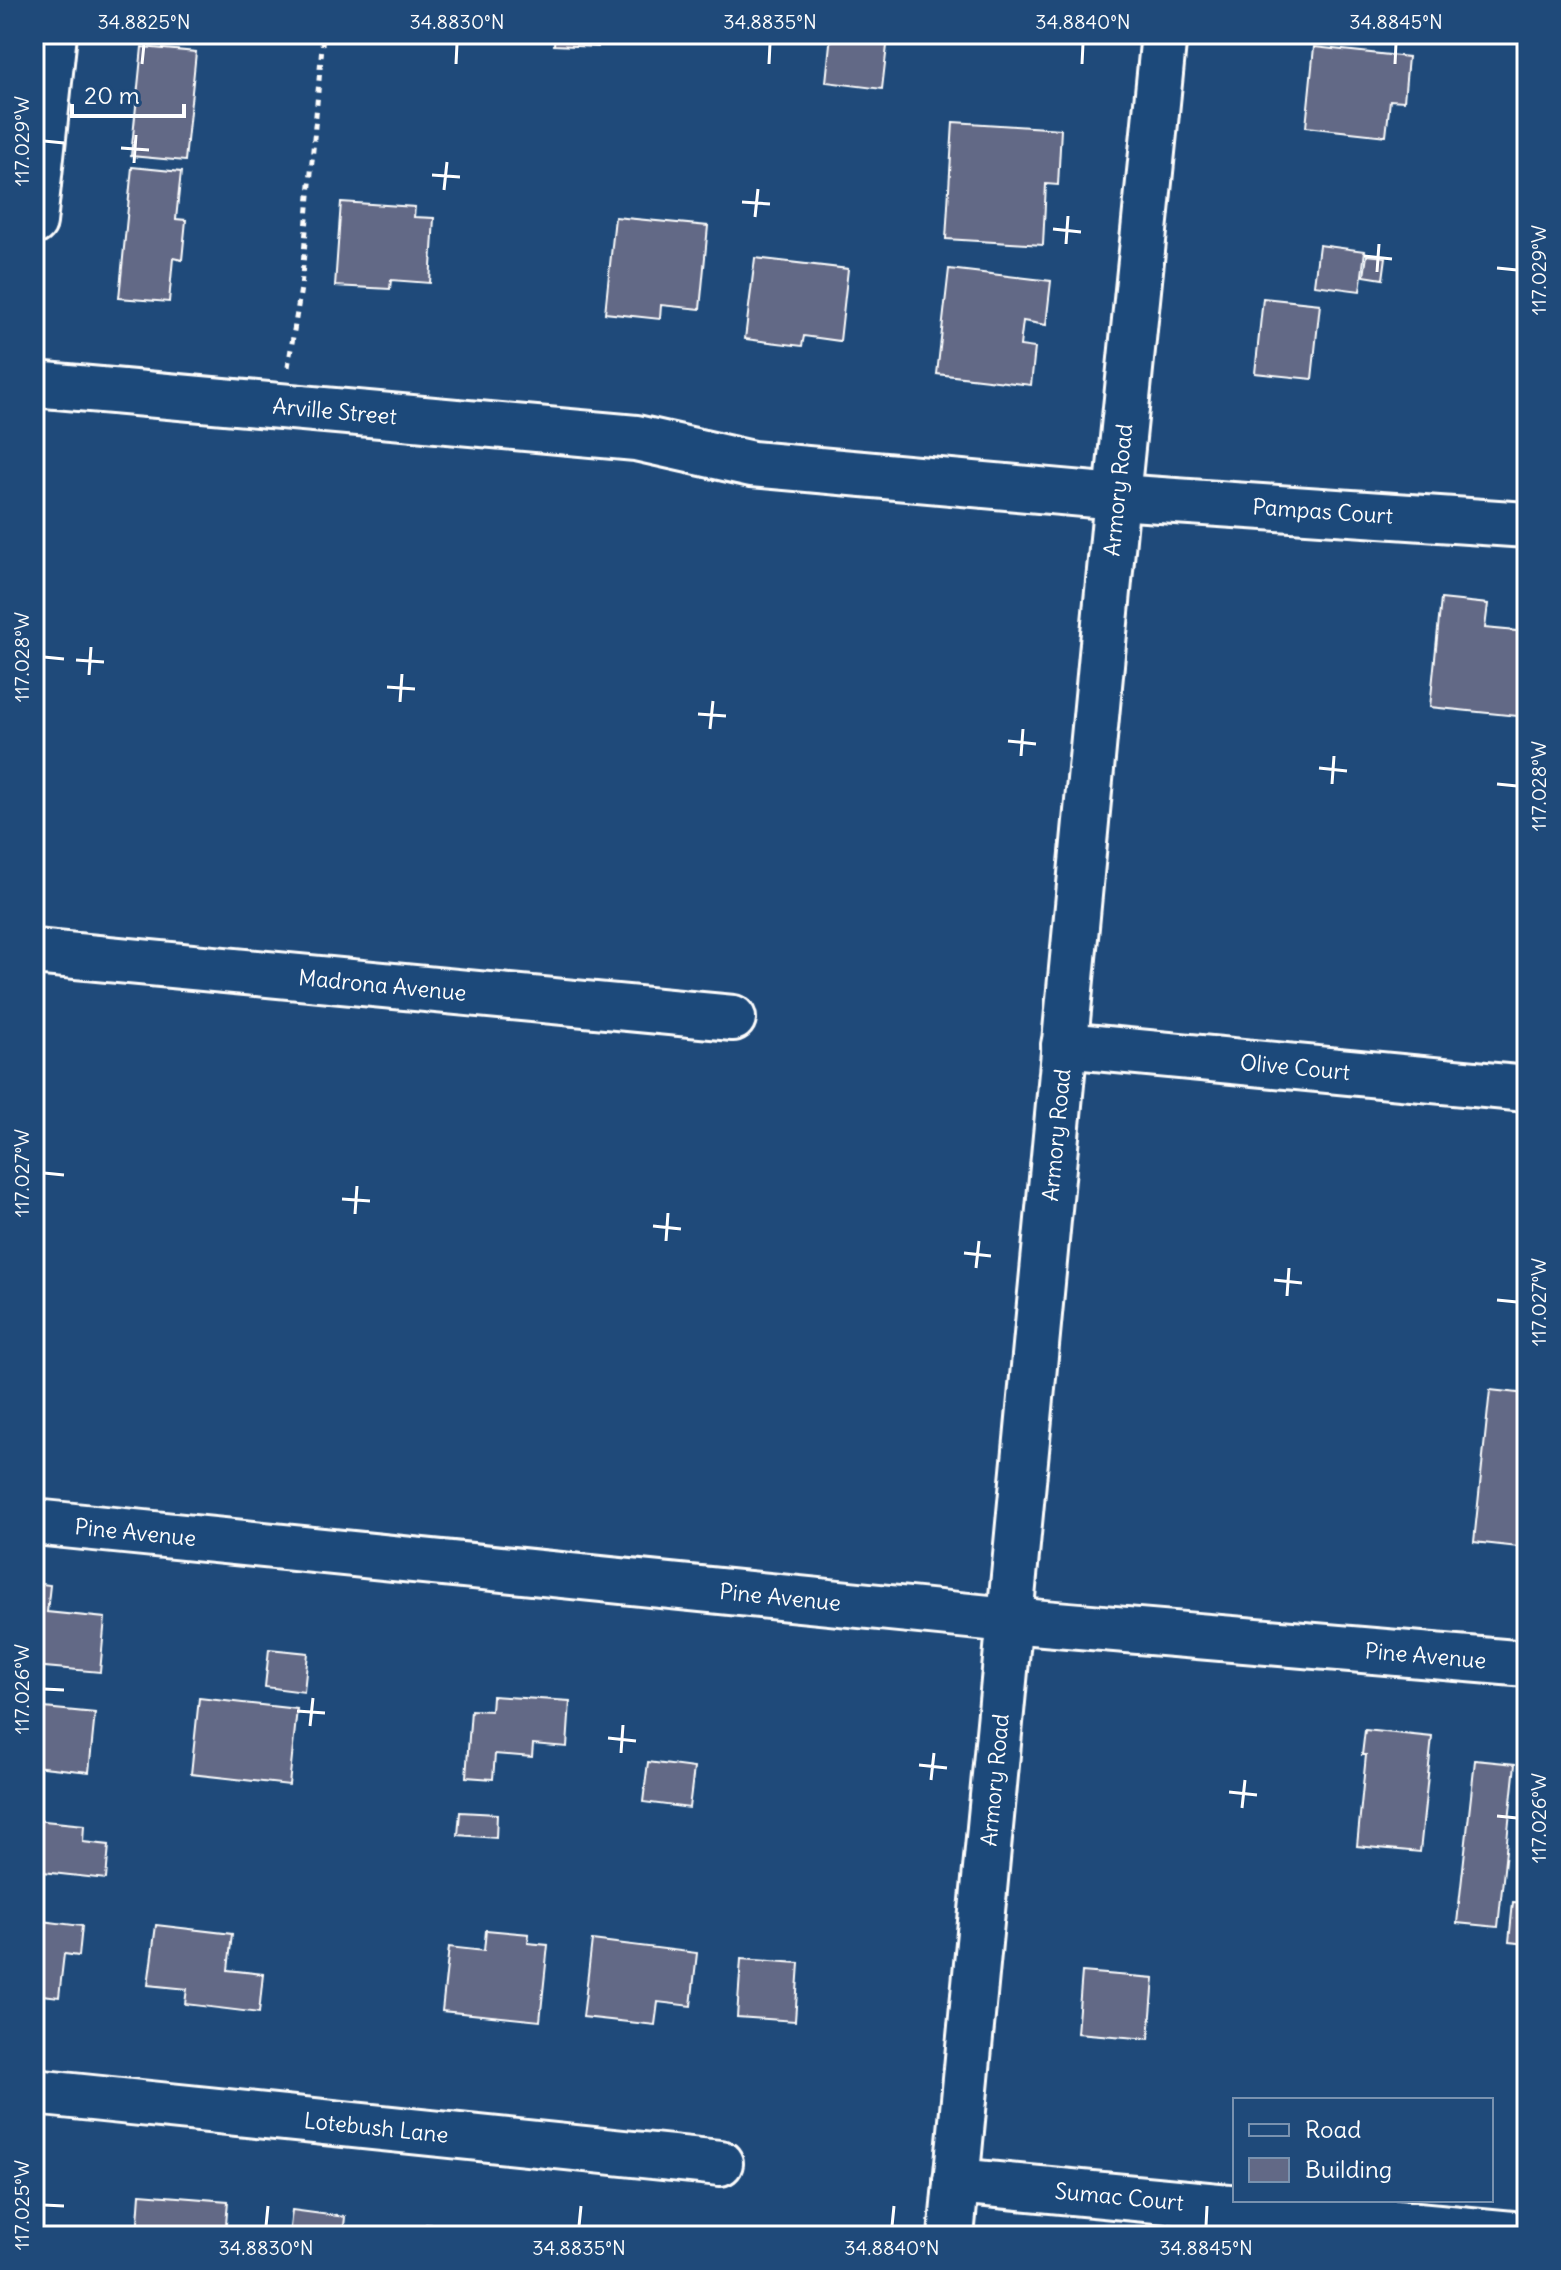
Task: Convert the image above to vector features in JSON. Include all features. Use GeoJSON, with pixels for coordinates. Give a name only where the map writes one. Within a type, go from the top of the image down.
{"type":"FeatureCollection","features":[{"type":"Feature","properties":{"kind":"street"},"geometry":{"type":"LineString","coordinates":[[34,222],[54,34]]}},
{"type":"Feature","properties":{"kind":"street","name":"Armory Road"},"geometry":{"type":"LineString","coordinates":[[951,2236],[1164,34]]}},
{"type":"Feature","properties":{"kind":"street","name":"Arville Street"},"geometry":{"type":"LineString","coordinates":[[34,384],[636,438],[752,464],[1117,497]]}},
{"type":"Feature","properties":{"kind":"street","name":"Pampas Court"},"geometry":{"type":"LineString","coordinates":[[1117,497],[1527,525]]}},
{"type":"Feature","properties":{"kind":"street","name":"Madrona Avenue"},"geometry":{"type":"LineString","coordinates":[[34,952],[733,1018]]}},
{"type":"Feature","properties":{"kind":"street","name":"Olive Court"},"geometry":{"type":"LineString","coordinates":[[1064,1045],[1527,1089]]}},
{"type":"Feature","properties":{"kind":"street","name":"Pine Avenue"},"geometry":{"type":"LineString","coordinates":[[34,1522],[1009,1620],[1527,1664]]}},
{"type":"Feature","properties":{"kind":"street","name":"Lotebush Lane"},"geometry":{"type":"LineString","coordinates":[[34,2092],[720,2163]]}},
{"type":"Feature","properties":{"kind":"street","name":"Sumac Court"},"geometry":{"type":"LineString","coordinates":[[956,2181],[1523,2235]]}},
{"type":"Feature","properties":{"kind":"path"},"geometry":{"type":"LineString","coordinates":[[282,407],[301,288],[323,34]]}},
{"type":"Feature","properties":{"kind":"building"},"geometry":{"type":"Polygon","coordinates":[[[142,34],[196,34],[195,44],[142,39],[142,34]]]}},
{"type":"Feature","properties":{"kind":"building"},"geometry":{"type":"Polygon","coordinates":[[[555,34],[599,34],[598,47],[554,45],[555,34]]]}},
{"type":"Feature","properties":{"kind":"building"},"geometry":{"type":"Polygon","coordinates":[[[831,34],[888,37],[882,89],[826,82],[831,34]]]}},
{"type":"Feature","properties":{"kind":"building"},"geometry":{"type":"Polygon","coordinates":[[[142,47],[196,52],[185,161],[131,156],[142,47]]]}},
{"type":"Feature","properties":{"kind":"building"},"geometry":{"type":"Polygon","coordinates":[[[1314,47],[1408,57],[1404,101],[1390,100],[1386,136],[1306,127],[1314,47]]]}},
{"type":"Feature","properties":{"kind":"building"},"geometry":{"type":"Polygon","coordinates":[[[953,122],[1061,129],[1058,185],[1046,184],[1043,245],[946,239],[953,122]]]}},
{"type":"Feature","properties":{"kind":"building"},"geometry":{"type":"Polygon","coordinates":[[[132,167],[181,172],[176,219],[186,220],[182,260],[173,258],[169,302],[119,298],[132,167]]]}},
{"type":"Feature","properties":{"kind":"building"},"geometry":{"type":"Polygon","coordinates":[[[341,202],[415,207],[414,217],[434,218],[430,283],[391,280],[390,289],[335,286],[341,202]]]}},
{"type":"Feature","properties":{"kind":"building"},"geometry":{"type":"Polygon","coordinates":[[[615,217],[708,226],[700,309],[661,305],[660,319],[605,313],[615,217]]]}},
{"type":"Feature","properties":{"kind":"building"},"geometry":{"type":"Polygon","coordinates":[[[1319,245],[1365,251],[1360,291],[1314,285],[1319,245]]]}},
{"type":"Feature","properties":{"kind":"building"},"geometry":{"type":"Polygon","coordinates":[[[1367,255],[1386,257],[1383,279],[1364,276],[1367,255]]]}},
{"type":"Feature","properties":{"kind":"building"},"geometry":{"type":"Polygon","coordinates":[[[755,258],[848,269],[840,341],[804,336],[802,346],[745,339],[755,258]]]}},
{"type":"Feature","properties":{"kind":"building"},"geometry":{"type":"Polygon","coordinates":[[[949,269],[1051,281],[1046,325],[1023,321],[1020,346],[1035,348],[1031,385],[937,374],[949,269]]]}},
{"type":"Feature","properties":{"kind":"building"},"geometry":{"type":"Polygon","coordinates":[[[1263,298],[1320,304],[1312,379],[1255,373],[1263,298]]]}},
{"type":"Feature","properties":{"kind":"building"},"geometry":{"type":"Polygon","coordinates":[[[1441,599],[1488,604],[1485,628],[1527,632],[1527,717],[1430,707],[1441,599]]]}},
{"type":"Feature","properties":{"kind":"building"},"geometry":{"type":"Polygon","coordinates":[[[1490,1390],[1527,1394],[1527,1548],[1474,1542],[1490,1390]]]}},
{"type":"Feature","properties":{"kind":"building"},"geometry":{"type":"Polygon","coordinates":[[[34,1583],[50,1585],[47,1612],[105,1618],[100,1672],[34,1666],[34,1583]]]}},
{"type":"Feature","properties":{"kind":"building"},"geometry":{"type":"Polygon","coordinates":[[[269,1649],[308,1653],[304,1692],[265,1687],[269,1649]]]}},
{"type":"Feature","properties":{"kind":"building"},"geometry":{"type":"Polygon","coordinates":[[[492,1696],[570,1701],[567,1747],[533,1744],[532,1757],[495,1754],[493,1779],[466,1777],[471,1710],[491,1711],[492,1696]]]}},
{"type":"Feature","properties":{"kind":"building"},"geometry":{"type":"Polygon","coordinates":[[[199,1698],[297,1709],[289,1785],[191,1774],[199,1698]]]}},
{"type":"Feature","properties":{"kind":"building"},"geometry":{"type":"Polygon","coordinates":[[[34,1707],[95,1713],[89,1772],[34,1766],[34,1707]]]}},
{"type":"Feature","properties":{"kind":"building"},"geometry":{"type":"Polygon","coordinates":[[[1365,1730],[1432,1737],[1420,1852],[1357,1846],[1366,1755],[1362,1755],[1365,1730]]]}},
{"type":"Feature","properties":{"kind":"building"},"geometry":{"type":"Polygon","coordinates":[[[1475,1760],[1515,1764],[1498,1927],[1457,1923],[1475,1760]]]}},
{"type":"Feature","properties":{"kind":"building"},"geometry":{"type":"Polygon","coordinates":[[[648,1762],[694,1768],[689,1808],[643,1802],[648,1762]]]}},
{"type":"Feature","properties":{"kind":"building"},"geometry":{"type":"Polygon","coordinates":[[[460,1812],[497,1814],[496,1838],[458,1835],[460,1812]]]}},
{"type":"Feature","properties":{"kind":"building"},"geometry":{"type":"Polygon","coordinates":[[[34,1820],[84,1825],[83,1842],[109,1845],[106,1879],[34,1871],[34,1820]]]}},
{"type":"Feature","properties":{"kind":"building"},"geometry":{"type":"Polygon","coordinates":[[[1513,1902],[1527,1903],[1527,1944],[1509,1942],[1513,1902]]]}},
{"type":"Feature","properties":{"kind":"building"},"geometry":{"type":"Polygon","coordinates":[[[34,1920],[82,1926],[79,1956],[64,1954],[59,1997],[34,1994],[34,1920]]]}},
{"type":"Feature","properties":{"kind":"building"},"geometry":{"type":"Polygon","coordinates":[[[156,1925],[232,1934],[228,1970],[263,1974],[259,2013],[185,2004],[187,1989],[148,1985],[156,1925]]]}},
{"type":"Feature","properties":{"kind":"building"},"geometry":{"type":"Polygon","coordinates":[[[486,1930],[529,1934],[528,1943],[548,1945],[540,2021],[442,2011],[449,1947],[484,1951],[486,1930]]]}},
{"type":"Feature","properties":{"kind":"building"},"geometry":{"type":"Polygon","coordinates":[[[592,1940],[697,1953],[691,2006],[658,2002],[655,2025],[583,2017],[592,1940]]]}},
{"type":"Feature","properties":{"kind":"building"},"geometry":{"type":"Polygon","coordinates":[[[741,1959],[799,1963],[795,2021],[737,2017],[741,1959]]]}},
{"type":"Feature","properties":{"kind":"building"},"geometry":{"type":"Polygon","coordinates":[[[1082,1972],[1154,1978],[1149,2039],[1077,2033],[1082,1972]]]}},
{"type":"Feature","properties":{"kind":"building"},"geometry":{"type":"Polygon","coordinates":[[[140,2194],[228,2201],[225,2236],[137,2236],[140,2194]]]}},
{"type":"Feature","properties":{"kind":"building"},"geometry":{"type":"Polygon","coordinates":[[[292,2210],[345,2217],[343,2236],[289,2236],[292,2210]]]}},
{"type":"Feature","properties":{"kind":"building"},"geometry":{"type":"Polygon","coordinates":[[[426,2224],[488,2230],[487,2236],[425,2236],[426,2224]]]}}]}
